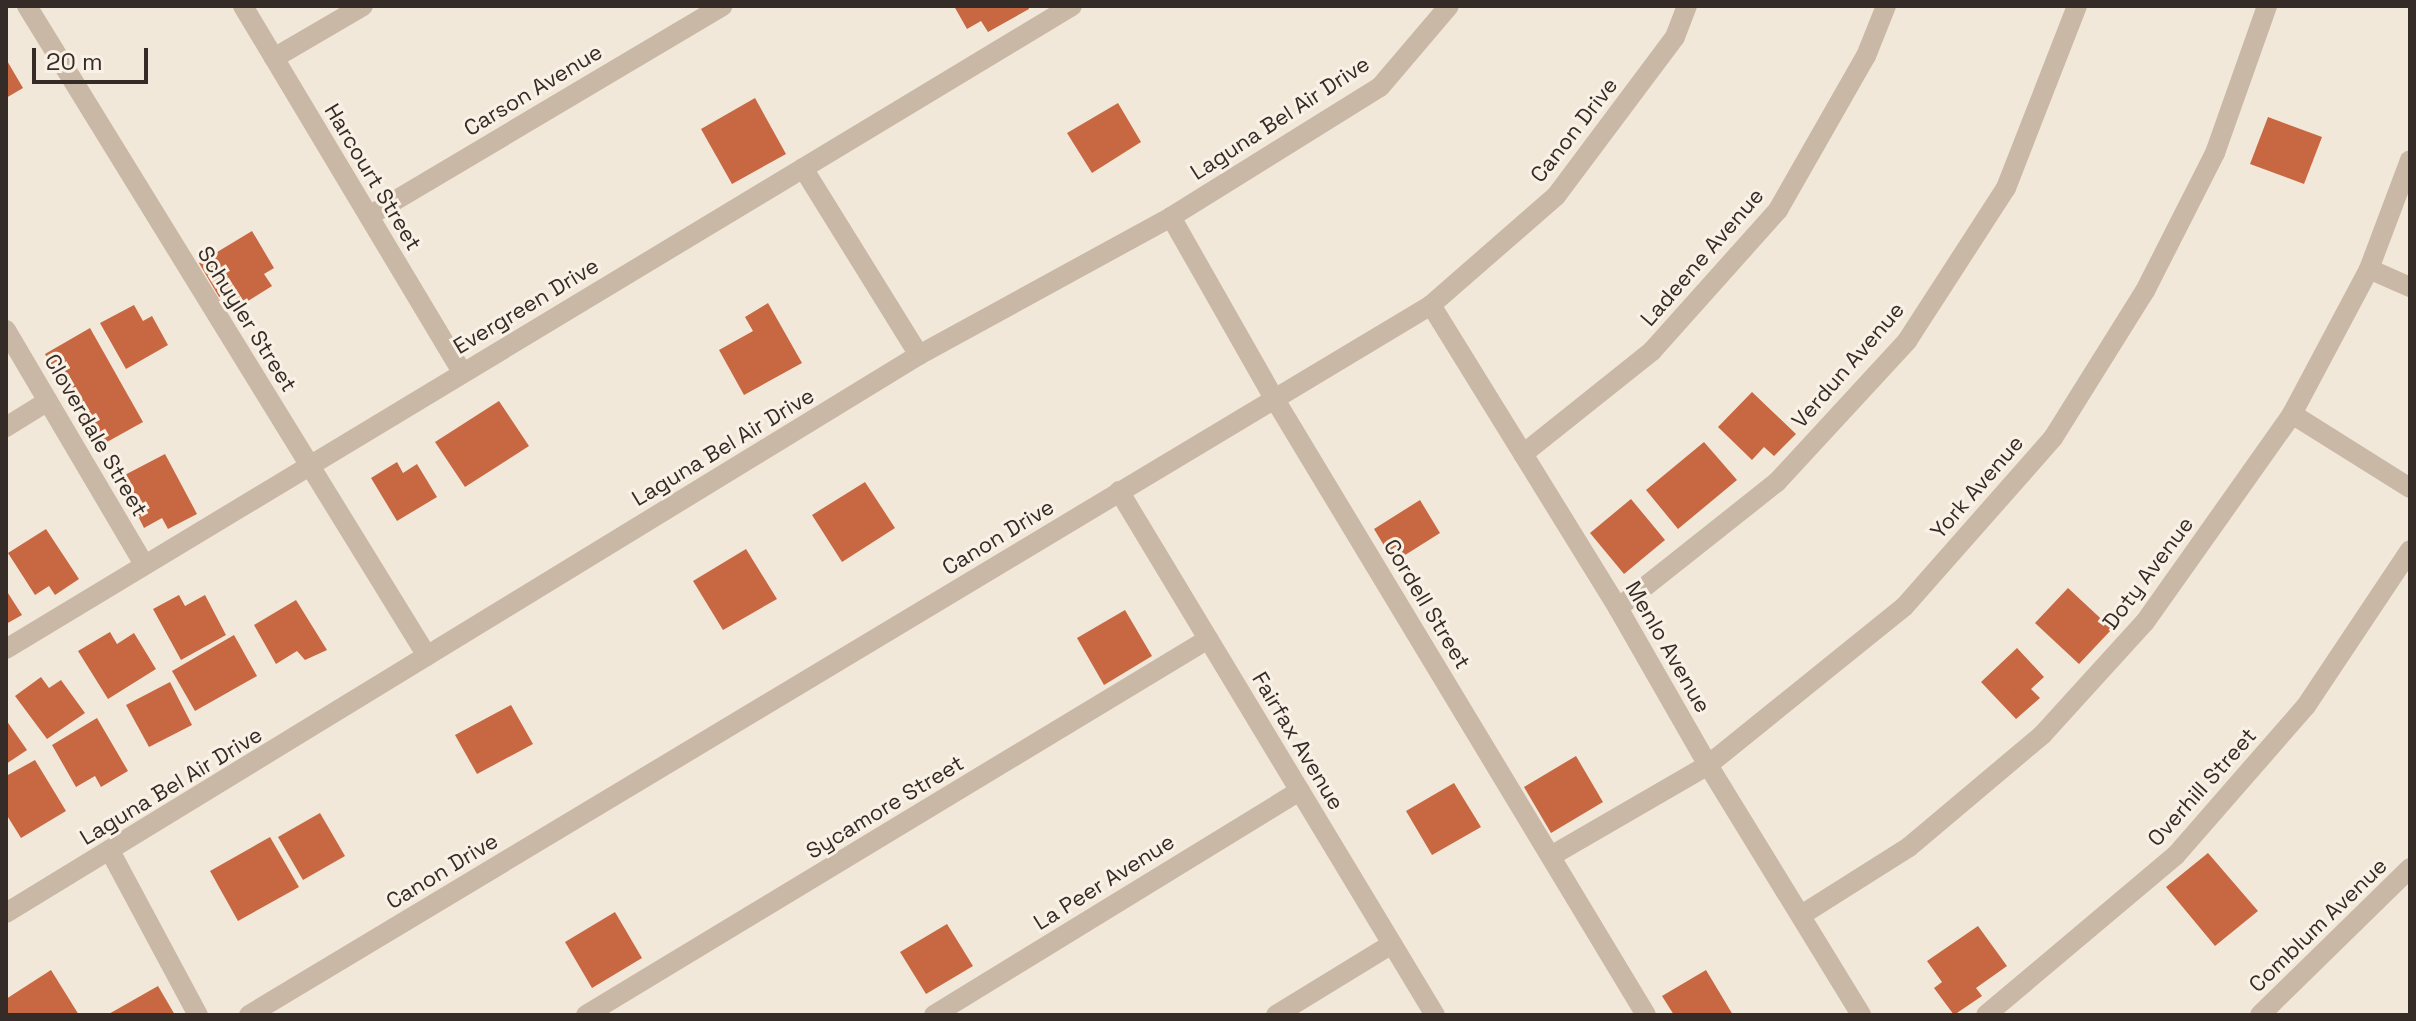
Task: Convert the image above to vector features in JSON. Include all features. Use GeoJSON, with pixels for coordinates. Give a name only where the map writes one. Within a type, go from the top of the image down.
{"type":"FeatureCollection","features":[{"type":"Feature","properties":{"kind":"street","name":"Schuyler Street"},"geometry":{"type":"LineString","coordinates":[[27,6],[427,656]]}},
{"type":"Feature","properties":{"kind":"street","name":"Harcourt Street"},"geometry":{"type":"LineString","coordinates":[[243,6],[462,372]]}},
{"type":"Feature","properties":{"kind":"street"},"geometry":{"type":"LineString","coordinates":[[274,58],[363,6]]}},
{"type":"Feature","properties":{"kind":"street","name":"Carson Avenue"},"geometry":{"type":"LineString","coordinates":[[369,216],[722,6]]}},
{"type":"Feature","properties":{"kind":"street","name":"Evergreen Drive"},"geometry":{"type":"LineString","coordinates":[[6,649],[308,464],[1072,6]]}},
{"type":"Feature","properties":{"kind":"street","name":"Laguna Bel Air Drive"},"geometry":{"type":"LineString","coordinates":[[6,913],[919,355],[1171,217],[1380,87],[1449,6]]}},
{"type":"Feature","properties":{"kind":"street","name":"Canon Drive"},"geometry":{"type":"LineString","coordinates":[[249,1015],[1431,305],[1556,196],[1675,37],[1687,6]]}},
{"type":"Feature","properties":{"kind":"street","name":"Ladeene Avenue"},"geometry":{"type":"LineString","coordinates":[[1523,454],[1652,351],[1778,210],[1866,56],[1886,6]]}},
{"type":"Feature","properties":{"kind":"street","name":"Verdun Avenue"},"geometry":{"type":"LineString","coordinates":[[1618,608],[1777,482],[1907,341],[2006,188],[2077,6]]}},
{"type":"Feature","properties":{"kind":"street","name":"York Avenue"},"geometry":{"type":"LineString","coordinates":[[1551,856],[1708,765],[1904,607],[2053,438],[2145,291],[2215,153],[2267,6]]}},
{"type":"Feature","properties":{"kind":"street","name":"Doty Avenue"},"geometry":{"type":"LineString","coordinates":[[1803,914],[1909,847],[2043,734],[2145,622],[2292,414],[2369,269],[2410,160]]}},
{"type":"Feature","properties":{"kind":"street"},"geometry":{"type":"LineString","coordinates":[[803,168],[919,355]]}},
{"type":"Feature","properties":{"kind":"street","name":"Cordell Street"},"geometry":{"type":"LineString","coordinates":[[1171,217],[1274,398],[1646,1015]]}},
{"type":"Feature","properties":{"kind":"street"},"geometry":{"type":"LineString","coordinates":[[2369,269],[2410,287]]}},
{"type":"Feature","properties":{"kind":"street","name":"Menlo Avenue"},"geometry":{"type":"LineString","coordinates":[[1431,305],[1618,608],[1708,765],[1803,914],[1861,1015]]}},
{"type":"Feature","properties":{"kind":"street","name":"Cloverdale Street"},"geometry":{"type":"LineString","coordinates":[[6,330],[144,564]]}},
{"type":"Feature","properties":{"kind":"street"},"geometry":{"type":"LineString","coordinates":[[6,427],[48,401]]}},
{"type":"Feature","properties":{"kind":"street"},"geometry":{"type":"LineString","coordinates":[[2292,414],[2410,488]]}},
{"type":"Feature","properties":{"kind":"street","name":"Fairfax Avenue"},"geometry":{"type":"LineString","coordinates":[[1119,491],[1435,1015]]}},
{"type":"Feature","properties":{"kind":"street","name":"Overhill Street"},"geometry":{"type":"LineString","coordinates":[[1986,1015],[2176,855],[2306,706],[2410,550]]}},
{"type":"Feature","properties":{"kind":"street","name":"Sycamore Street"},"geometry":{"type":"LineString","coordinates":[[586,1015],[1208,639]]}},
{"type":"Feature","properties":{"kind":"street","name":"La Peer Avenue"},"geometry":{"type":"LineString","coordinates":[[934,1015],[1300,791]]}},
{"type":"Feature","properties":{"kind":"street"},"geometry":{"type":"LineString","coordinates":[[110,851],[198,1015]]}},
{"type":"Feature","properties":{"kind":"street","name":"Comblum Avenue"},"geometry":{"type":"LineString","coordinates":[[2260,1015],[2410,868]]}},
{"type":"Feature","properties":{"kind":"street"},"geometry":{"type":"LineString","coordinates":[[1276,1015],[1392,944]]}},
{"type":"Feature","properties":{"kind":"building"},"geometry":{"type":"Polygon","coordinates":[[[954,6],[1028,6],[1029,9],[988,32],[981,21],[967,29],[954,6]]]}},
{"type":"Feature","properties":{"kind":"building"},"geometry":{"type":"Polygon","coordinates":[[[6,59],[23,88],[6,98],[6,59]]]}},
{"type":"Feature","properties":{"kind":"building"},"geometry":{"type":"Polygon","coordinates":[[[755,98],[786,154],[732,184],[701,129],[755,98]]]}},
{"type":"Feature","properties":{"kind":"building"},"geometry":{"type":"Polygon","coordinates":[[[1118,103],[1141,142],[1092,173],[1067,133],[1118,103]]]}},
{"type":"Feature","properties":{"kind":"building"},"geometry":{"type":"Polygon","coordinates":[[[2268,117],[2322,137],[2304,184],[2250,164],[2268,117]]]}},
{"type":"Feature","properties":{"kind":"building"},"geometry":{"type":"Polygon","coordinates":[[[252,231],[274,268],[264,274],[272,286],[240,306],[231,290],[219,297],[199,263],[252,231]]]}},
{"type":"Feature","properties":{"kind":"building"},"geometry":{"type":"Polygon","coordinates":[[[768,303],[802,363],[744,395],[719,350],[753,331],[745,317],[768,303]]]}},
{"type":"Feature","properties":{"kind":"building"},"geometry":{"type":"Polygon","coordinates":[[[134,305],[143,321],[152,316],[168,345],[126,369],[100,323],[134,305]]]}},
{"type":"Feature","properties":{"kind":"building"},"geometry":{"type":"Polygon","coordinates":[[[90,328],[143,422],[98,447],[45,354],[90,328]]]}},
{"type":"Feature","properties":{"kind":"building"},"geometry":{"type":"Polygon","coordinates":[[[1752,392],[1796,434],[1774,456],[1764,447],[1752,460],[1718,427],[1752,392]]]}},
{"type":"Feature","properties":{"kind":"building"},"geometry":{"type":"Polygon","coordinates":[[[499,401],[529,446],[465,487],[435,442],[499,401]]]}},
{"type":"Feature","properties":{"kind":"building"},"geometry":{"type":"Polygon","coordinates":[[[1704,442],[1737,480],[1678,529],[1646,490],[1704,442]]]}},
{"type":"Feature","properties":{"kind":"building"},"geometry":{"type":"Polygon","coordinates":[[[165,454],[197,514],[168,529],[162,518],[144,528],[119,478],[165,454]]]}},
{"type":"Feature","properties":{"kind":"building"},"geometry":{"type":"Polygon","coordinates":[[[397,462],[403,473],[417,464],[437,497],[397,521],[371,478],[397,462]]]}},
{"type":"Feature","properties":{"kind":"building"},"geometry":{"type":"Polygon","coordinates":[[[865,482],[895,528],[842,562],[812,515],[865,482]]]}},
{"type":"Feature","properties":{"kind":"building"},"geometry":{"type":"Polygon","coordinates":[[[1631,499],[1665,540],[1624,574],[1590,533],[1631,499]]]}},
{"type":"Feature","properties":{"kind":"building"},"geometry":{"type":"Polygon","coordinates":[[[1420,500],[1440,533],[1394,562],[1374,529],[1420,500]]]}},
{"type":"Feature","properties":{"kind":"building"},"geometry":{"type":"Polygon","coordinates":[[[46,529],[79,579],[55,595],[49,586],[35,595],[8,553],[46,529]]]}},
{"type":"Feature","properties":{"kind":"building"},"geometry":{"type":"Polygon","coordinates":[[[746,549],[777,599],[723,630],[693,581],[746,549]]]}},
{"type":"Feature","properties":{"kind":"building"},"geometry":{"type":"Polygon","coordinates":[[[2068,588],[2112,629],[2079,664],[2035,623],[2068,588]]]}},
{"type":"Feature","properties":{"kind":"building"},"geometry":{"type":"Polygon","coordinates":[[[6,590],[22,615],[6,624],[6,590]]]}},
{"type":"Feature","properties":{"kind":"building"},"geometry":{"type":"Polygon","coordinates":[[[179,595],[185,606],[205,595],[226,635],[181,660],[153,609],[179,595]]]}},
{"type":"Feature","properties":{"kind":"building"},"geometry":{"type":"Polygon","coordinates":[[[296,600],[327,650],[305,660],[297,651],[276,664],[254,625],[296,600]]]}},
{"type":"Feature","properties":{"kind":"building"},"geometry":{"type":"Polygon","coordinates":[[[1125,610],[1152,656],[1104,685],[1077,638],[1125,610]]]}},
{"type":"Feature","properties":{"kind":"building"},"geometry":{"type":"Polygon","coordinates":[[[110,632],[117,644],[134,633],[156,669],[108,699],[78,651],[110,632]]]}},
{"type":"Feature","properties":{"kind":"building"},"geometry":{"type":"Polygon","coordinates":[[[234,635],[257,676],[195,711],[172,671],[234,635]]]}},
{"type":"Feature","properties":{"kind":"building"},"geometry":{"type":"Polygon","coordinates":[[[2017,648],[2044,677],[2031,689],[2040,698],[2016,719],[1981,682],[2017,648]]]}},
{"type":"Feature","properties":{"kind":"building"},"geometry":{"type":"Polygon","coordinates":[[[41,677],[49,688],[61,680],[85,713],[47,739],[15,696],[41,677]]]}},
{"type":"Feature","properties":{"kind":"building"},"geometry":{"type":"Polygon","coordinates":[[[170,682],[192,725],[149,747],[126,705],[170,682]]]}},
{"type":"Feature","properties":{"kind":"building"},"geometry":{"type":"Polygon","coordinates":[[[511,705],[533,744],[477,774],[455,735],[511,705]]]}},
{"type":"Feature","properties":{"kind":"building"},"geometry":{"type":"Polygon","coordinates":[[[97,718],[128,771],[101,787],[95,776],[76,787],[52,745],[97,718]]]}},
{"type":"Feature","properties":{"kind":"building"},"geometry":{"type":"Polygon","coordinates":[[[6,720],[27,750],[6,764],[6,720]]]}},
{"type":"Feature","properties":{"kind":"building"},"geometry":{"type":"Polygon","coordinates":[[[1576,756],[1603,802],[1551,833],[1524,787],[1576,756]]]}},
{"type":"Feature","properties":{"kind":"building"},"geometry":{"type":"Polygon","coordinates":[[[35,760],[66,811],[21,838],[6,814],[6,776],[35,760]]]}},
{"type":"Feature","properties":{"kind":"building"},"geometry":{"type":"Polygon","coordinates":[[[1454,783],[1481,827],[1432,855],[1406,811],[1454,783]]]}},
{"type":"Feature","properties":{"kind":"building"},"geometry":{"type":"Polygon","coordinates":[[[320,813],[345,856],[303,880],[278,837],[320,813]]]}},
{"type":"Feature","properties":{"kind":"building"},"geometry":{"type":"Polygon","coordinates":[[[270,837],[299,887],[238,921],[210,871],[270,837]]]}},
{"type":"Feature","properties":{"kind":"building"},"geometry":{"type":"Polygon","coordinates":[[[2208,853],[2258,911],[2215,946],[2166,887],[2208,853]]]}},
{"type":"Feature","properties":{"kind":"building"},"geometry":{"type":"Polygon","coordinates":[[[615,912],[642,958],[592,988],[565,942],[615,912]]]}},
{"type":"Feature","properties":{"kind":"building"},"geometry":{"type":"Polygon","coordinates":[[[947,924],[973,966],[926,994],[900,952],[947,924]]]}},
{"type":"Feature","properties":{"kind":"building"},"geometry":{"type":"Polygon","coordinates":[[[1978,926],[2007,966],[1976,988],[1982,996],[1954,1015],[1934,988],[1942,982],[1927,961],[1978,926]]]}},
{"type":"Feature","properties":{"kind":"building"},"geometry":{"type":"Polygon","coordinates":[[[51,970],[79,1015],[6,1015],[6,999],[51,970]]]}},
{"type":"Feature","properties":{"kind":"building"},"geometry":{"type":"Polygon","coordinates":[[[1706,970],[1733,1015],[1674,1015],[1662,996],[1706,970]]]}},
{"type":"Feature","properties":{"kind":"building"},"geometry":{"type":"Polygon","coordinates":[[[158,986],[175,1015],[107,1015],[158,986]]]}}]}
